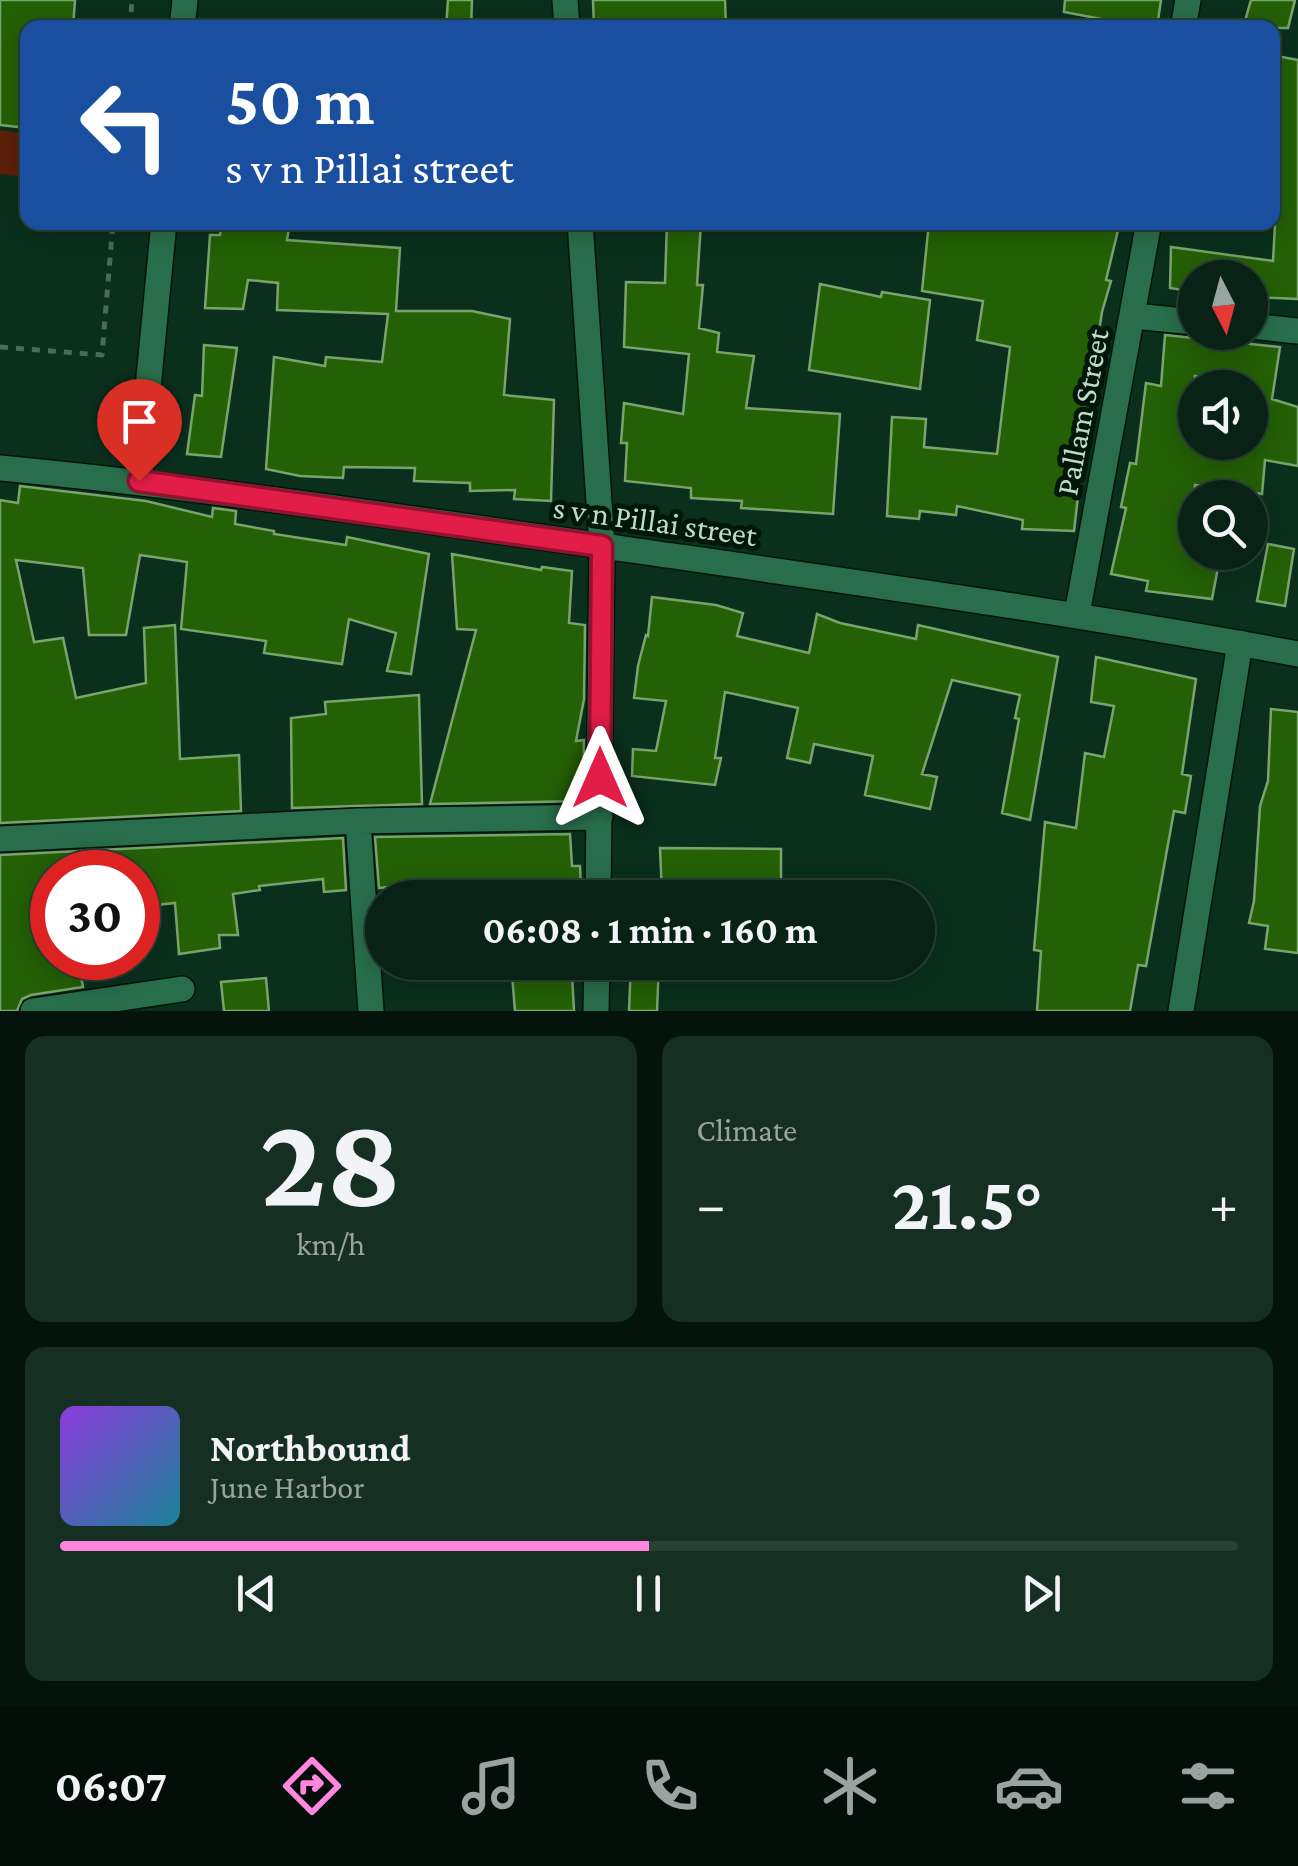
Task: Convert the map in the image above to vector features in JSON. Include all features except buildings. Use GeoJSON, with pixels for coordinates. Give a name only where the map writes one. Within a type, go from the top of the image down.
{"type":"FeatureCollection","features":[{"type":"Feature","properties":{"kind":"street"},"geometry":{"type":"LineString","coordinates":[[139,481],[163,230]]}},
{"type":"Feature","properties":{"kind":"street"},"geometry":{"type":"LineString","coordinates":[[581,230],[602,546],[598,880]]}},
{"type":"Feature","properties":{"kind":"street","name":"Pallam Street"},"geometry":{"type":"LineString","coordinates":[[1077,614],[1149,230]]}},
{"type":"Feature","properties":{"kind":"street"},"geometry":{"type":"LineString","coordinates":[[1134,316],[1178,320]]}},
{"type":"Feature","properties":{"kind":"street"},"geometry":{"type":"LineString","coordinates":[[1268,328],[1298,331]]}},
{"type":"Feature","properties":{"kind":"street","name":"s v n Pillai street"},"geometry":{"type":"LineString","coordinates":[[0,468],[139,481],[1077,614],[1298,654]]}},
{"type":"Feature","properties":{"kind":"street"},"geometry":{"type":"LineString","coordinates":[[1180,1011],[1240,643]]}},
{"type":"Feature","properties":{"kind":"street"},"geometry":{"type":"LineString","coordinates":[[1298,644],[1298,654]]}},
{"type":"Feature","properties":{"kind":"street"},"geometry":{"type":"LineString","coordinates":[[0,838],[358,821],[600,817]]}},
{"type":"Feature","properties":{"kind":"street"},"geometry":{"type":"LineString","coordinates":[[358,821],[371,1011]]}},
{"type":"Feature","properties":{"kind":"street"},"geometry":{"type":"LineString","coordinates":[[596,1011],[597,980]]}},
{"type":"Feature","properties":{"kind":"street"},"geometry":{"type":"LineString","coordinates":[[32,1011],[182,989]]}},
{"type":"Feature","properties":{"kind":"path"},"geometry":{"type":"LineString","coordinates":[[0,346],[102,355],[113,230]]}},
{"type":"Feature","properties":{"kind":"shaded area"},"geometry":{"type":"Polygon","coordinates":[[[0,130],[20,133],[20,176],[0,174],[0,130]]]}},
{"type":"Feature","properties":{"kind":"route"},"geometry":{"type":"LineString","coordinates":[[139,481],[602,546],[600,778]]}}]}
